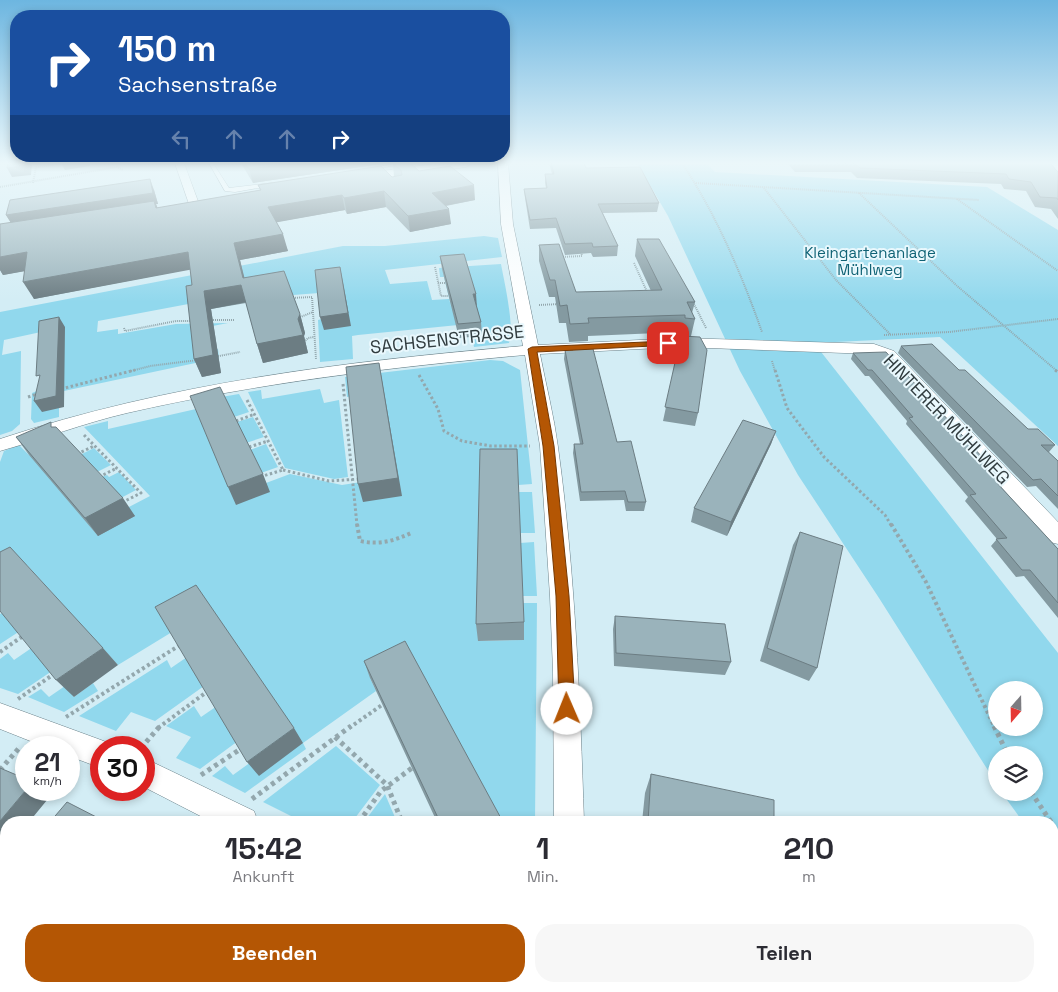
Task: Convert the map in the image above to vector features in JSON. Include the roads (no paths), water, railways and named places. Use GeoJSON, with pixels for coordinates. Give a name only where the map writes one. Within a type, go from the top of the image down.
{"type":"FeatureCollection","features":[{"type":"Feature","properties":{"kind":"street"},"geometry":{"type":"LineString","coordinates":[[506,209],[507,224],[515,258],[549,446],[562,596],[566,671],[569,816]]}},
{"type":"Feature","properties":{"kind":"street","name":"SACHSENSTRASSE"},"geometry":{"type":"LineString","coordinates":[[0,444],[71,422],[134,407],[243,386],[411,362],[532,349],[644,344],[786,345]]}},
{"type":"Feature","properties":{"kind":"street","name":"HINTERER MÜHLWEG"},"geometry":{"type":"LineString","coordinates":[[786,345],[874,348],[889,354],[1058,536]]}},
{"type":"Feature","properties":{"kind":"street"},"geometry":{"type":"LineString","coordinates":[[8,708],[43,732],[90,750]]}},
{"type":"Feature","properties":{"kind":"street"},"geometry":{"type":"LineString","coordinates":[[155,777],[231,816]]}},
{"type":"Feature","properties":{"kind":"park label","name":"Kleingartenanlage Mühlweg"},"geometry":{"type":"Point","coordinates":[870,260]}}]}
